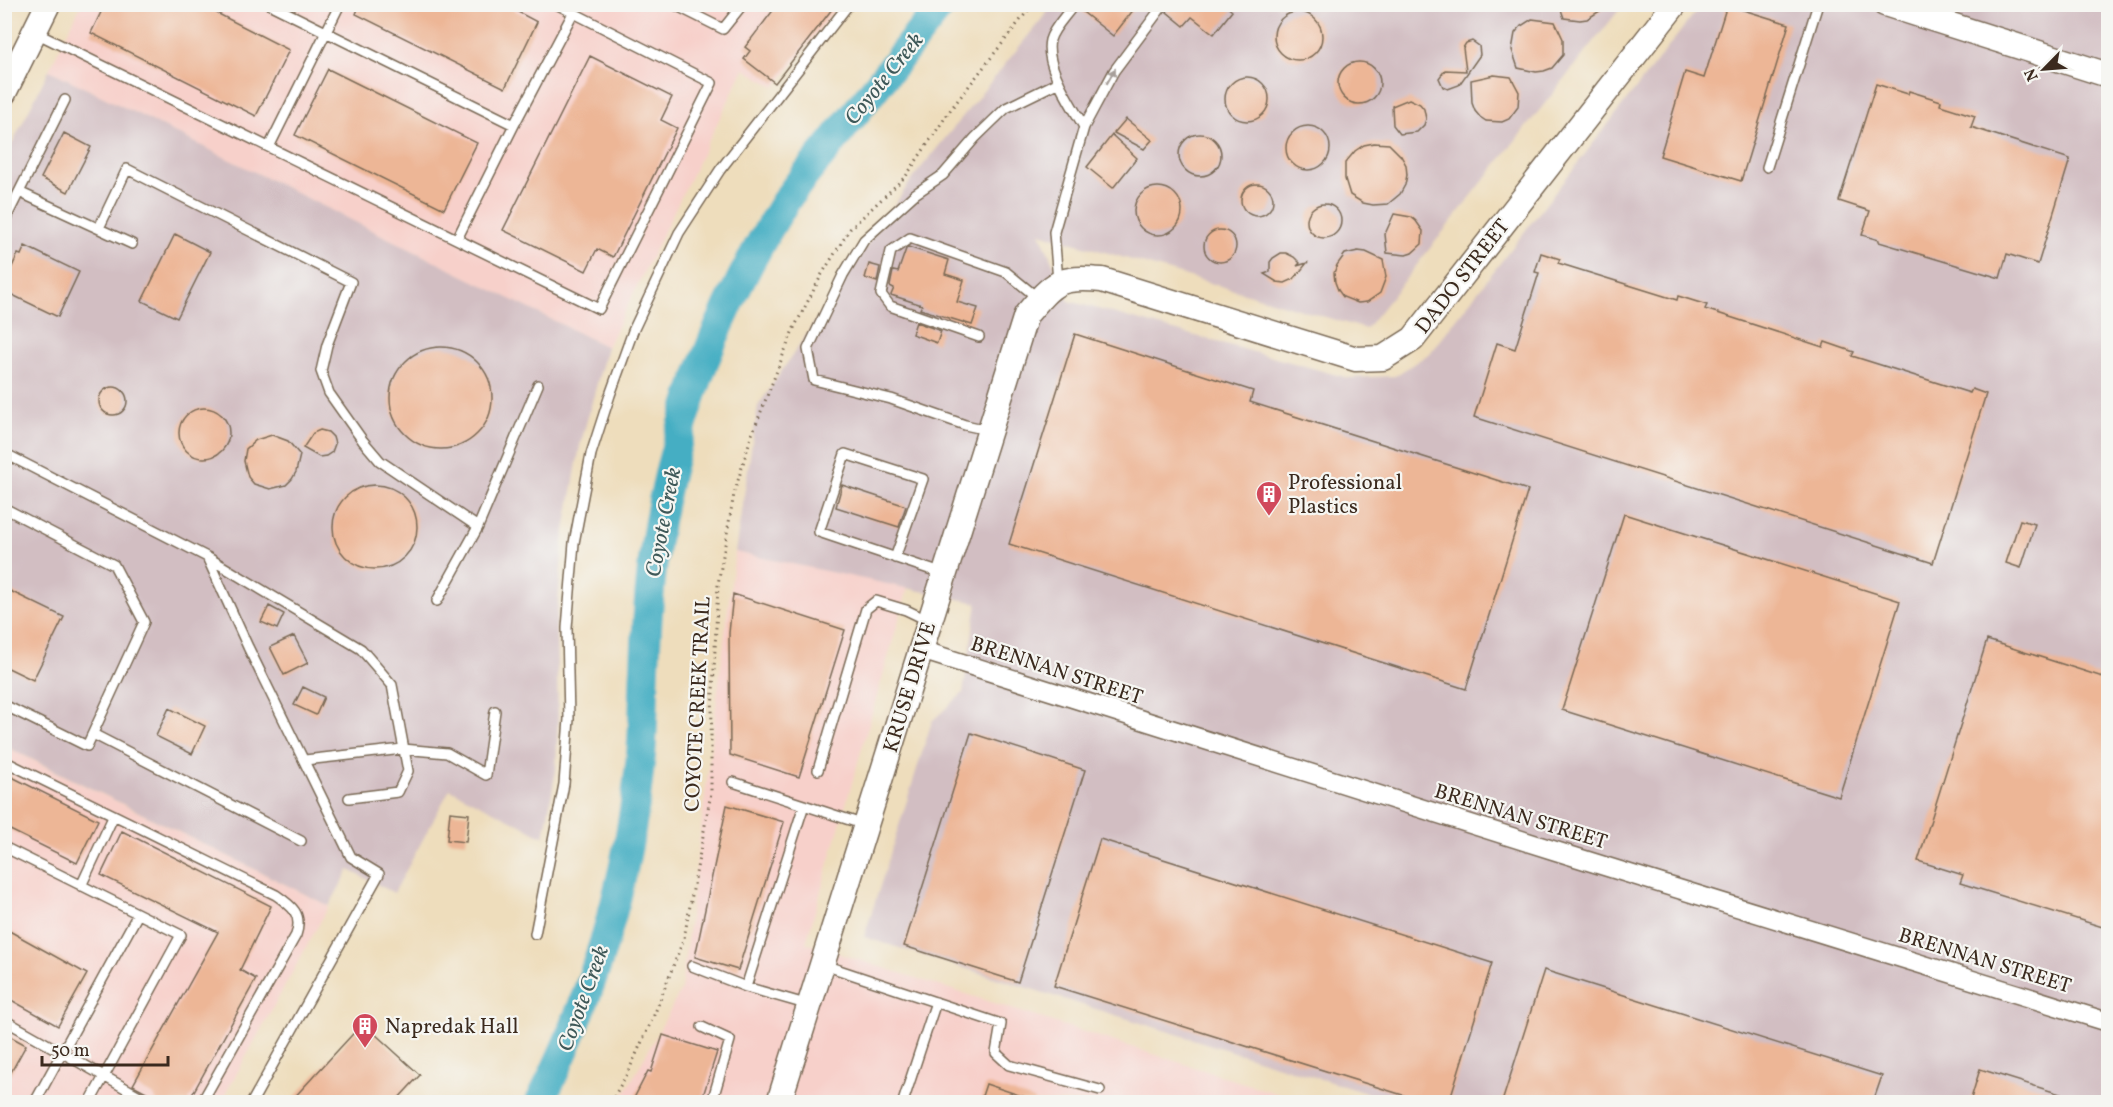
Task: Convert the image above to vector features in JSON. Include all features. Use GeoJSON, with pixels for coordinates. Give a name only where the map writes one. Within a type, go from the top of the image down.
{"type":"FeatureCollection","features":[{"type":"Feature","properties":{"kind":"street"},"geometry":{"type":"LineString","coordinates":[[4,93],[17,58],[48,4]]}},
{"type":"Feature","properties":{"kind":"street","name":"DADO STREET"},"geometry":{"type":"LineString","coordinates":[[1058,283],[1075,278],[1102,280],[1356,359],[1383,358],[1413,339],[1675,4]]}},
{"type":"Feature","properties":{"kind":"street"},"geometry":{"type":"LineString","coordinates":[[1885,4],[2109,75]]}},
{"type":"Feature","properties":{"kind":"street","name":"KRUSE DRIVE"},"geometry":{"type":"LineString","coordinates":[[779,1102],[1026,315],[1048,289],[1058,283]]}},
{"type":"Feature","properties":{"kind":"street","name":"BRENNAN STREET"},"geometry":{"type":"LineString","coordinates":[[921,650],[1559,852],[2109,1022]]}},
{"type":"Feature","properties":{"kind":"lane"},"geometry":{"type":"LineString","coordinates":[[269,4],[514,125]]}},
{"type":"Feature","properties":{"kind":"lane"},"geometry":{"type":"LineString","coordinates":[[269,147],[340,4]]}},
{"type":"Feature","properties":{"kind":"lane"},"geometry":{"type":"LineString","coordinates":[[34,32],[599,309],[712,83],[556,4]]}},
{"type":"Feature","properties":{"kind":"lane"},"geometry":{"type":"LineString","coordinates":[[673,4],[723,29],[743,4]]}},
{"type":"Feature","properties":{"kind":"lane"},"geometry":{"type":"LineString","coordinates":[[535,934],[564,784],[569,719],[567,628],[574,543],[591,454],[610,395],[633,331],[680,232],[720,170],[849,4]]}},
{"type":"Feature","properties":{"kind":"lane"},"geometry":{"type":"LineString","coordinates":[[1074,4],[1050,38],[1049,51],[1052,67],[1084,128]]}},
{"type":"Feature","properties":{"kind":"lane"},"geometry":{"type":"LineString","coordinates":[[1058,283],[1054,232],[1084,128],[1114,70],[1164,4]]}},
{"type":"Feature","properties":{"kind":"lane"},"geometry":{"type":"LineString","coordinates":[[1767,167],[1818,4]]}},
{"type":"Feature","properties":{"kind":"lane"},"geometry":{"type":"LineString","coordinates":[[458,239],[573,13]]}},
{"type":"Feature","properties":{"kind":"lane"},"geometry":{"type":"LineString","coordinates":[[990,430],[891,399],[814,380],[808,349],[843,275],[864,240],[915,194],[943,175],[975,138],[1006,108],[1059,82]]}},
{"type":"Feature","properties":{"kind":"lane"},"geometry":{"type":"LineString","coordinates":[[4,222],[65,100]]}},
{"type":"Feature","properties":{"kind":"lane"},"geometry":{"type":"LineString","coordinates":[[99,228],[127,169],[351,282],[327,345],[321,371],[329,393],[380,461],[478,527]]}},
{"type":"Feature","properties":{"kind":"lane"},"geometry":{"type":"LineString","coordinates":[[19,192],[132,244]]}},
{"type":"Feature","properties":{"kind":"lane"},"geometry":{"type":"LineString","coordinates":[[980,337],[890,306],[881,294],[891,250],[910,238],[1006,272],[1039,299]]}},
{"type":"Feature","properties":{"kind":"lane"},"geometry":{"type":"LineString","coordinates":[[437,601],[478,527],[538,385]]}},
{"type":"Feature","properties":{"kind":"lane"},"geometry":{"type":"LineString","coordinates":[[4,453],[207,556],[361,649],[392,685],[408,771],[398,792],[349,798]]}},
{"type":"Feature","properties":{"kind":"lane"},"geometry":{"type":"LineString","coordinates":[[895,558],[923,479],[845,454],[819,532],[895,558],[944,574]]}},
{"type":"Feature","properties":{"kind":"lane"},"geometry":{"type":"LineString","coordinates":[[4,508],[114,565],[144,622],[87,746],[4,705]]}},
{"type":"Feature","properties":{"kind":"lane"},"geometry":{"type":"LineString","coordinates":[[207,556],[248,647],[351,857],[379,874],[252,1102]]}},
{"type":"Feature","properties":{"kind":"lane"},"geometry":{"type":"LineString","coordinates":[[818,770],[866,609],[876,601],[906,610],[929,621]]}},
{"type":"Feature","properties":{"kind":"lane"},"geometry":{"type":"LineString","coordinates":[[305,760],[403,749],[447,753],[486,775],[495,711]]}},
{"type":"Feature","properties":{"kind":"lane"},"geometry":{"type":"LineString","coordinates":[[93,734],[302,841]]}},
{"type":"Feature","properties":{"kind":"lane"},"geometry":{"type":"LineString","coordinates":[[4,761],[276,895],[288,903],[298,917],[299,925],[296,935],[202,1102]]}},
{"type":"Feature","properties":{"kind":"lane"},"geometry":{"type":"LineString","coordinates":[[733,782],[866,825]]}},
{"type":"Feature","properties":{"kind":"lane"},"geometry":{"type":"LineString","coordinates":[[746,987],[804,805]]}},
{"type":"Feature","properties":{"kind":"lane"},"geometry":{"type":"LineString","coordinates":[[81,886],[114,815]]}},
{"type":"Feature","properties":{"kind":"lane"},"geometry":{"type":"LineString","coordinates":[[4,847],[181,935],[90,1102]]}},
{"type":"Feature","properties":{"kind":"lane"},"geometry":{"type":"LineString","coordinates":[[35,1102],[138,914]]}},
{"type":"Feature","properties":{"kind":"lane"},"geometry":{"type":"LineString","coordinates":[[822,964],[1001,1024],[996,1053],[1009,1065],[1100,1090]]}},
{"type":"Feature","properties":{"kind":"lane"},"geometry":{"type":"LineString","coordinates":[[692,966],[746,987],[809,1005]]}},
{"type":"Feature","properties":{"kind":"lane"},"geometry":{"type":"LineString","coordinates":[[903,1102],[936,1002]]}},
{"type":"Feature","properties":{"kind":"lane"},"geometry":{"type":"LineString","coordinates":[[4,1020],[150,1102]]}},
{"type":"Feature","properties":{"kind":"lane"},"geometry":{"type":"LineString","coordinates":[[702,1026],[730,1040],[712,1102]]}},
{"type":"Feature","properties":{"kind":"path"},"geometry":{"type":"LineString","coordinates":[[906,176],[951,109],[1033,4]]}},
{"type":"Feature","properties":{"kind":"path","name":"COYOTE CREEK TRAIL"},"geometry":{"type":"LineString","coordinates":[[611,1102],[655,1013],[684,938],[711,793],[711,734],[718,584],[734,494],[751,437]]}},
{"type":"Feature","properties":{"kind":"shaded area"},"geometry":{"type":"Polygon","coordinates":[[[81,5],[839,5],[775,87],[744,69],[607,347],[49,70],[81,5]]]}},
{"type":"Feature","properties":{"kind":"shaded area"},"geometry":{"type":"Polygon","coordinates":[[[1053,5],[1623,5],[1366,329],[1040,233],[1069,301],[1348,378],[1395,376],[1430,353],[1701,5],[2108,5],[2108,1102],[1395,1102],[864,937],[932,721],[963,693],[977,603],[735,552],[758,406],[912,179],[1053,5]]]}},
{"type":"Feature","properties":{"kind":"shaded area"},"geometry":{"type":"Polygon","coordinates":[[[49,70],[607,347],[580,446],[563,542],[556,627],[558,715],[556,770],[544,837],[450,789],[394,893],[349,870],[329,906],[5,746],[4,160],[49,70]]]}},
{"type":"Feature","properties":{"kind":"shaded area"},"geometry":{"type":"Polygon","coordinates":[[[735,552],[908,588],[806,943],[1303,1102],[620,1102],[681,990],[735,552]]]}},
{"type":"Feature","properties":{"kind":"shaded area"},"geometry":{"type":"Polygon","coordinates":[[[4,746],[329,906],[221,1102],[5,1102],[4,746]]]}},
{"type":"Feature","properties":{"kind":"building"},"geometry":{"type":"Polygon","coordinates":[[[105,4],[199,4],[289,50],[256,116],[91,33],[105,4]]]}},
{"type":"Feature","properties":{"kind":"building"},"geometry":{"type":"Polygon","coordinates":[[[360,4],[503,4],[537,22],[505,88],[356,14],[360,4]]]}},
{"type":"Feature","properties":{"kind":"building"},"geometry":{"type":"Polygon","coordinates":[[[778,4],[836,4],[775,83],[744,59],[750,51],[745,47],[778,4]]]}},
{"type":"Feature","properties":{"kind":"building"},"geometry":{"type":"Polygon","coordinates":[[[1081,4],[1138,4],[1113,36],[1079,9],[1081,4]]]}},
{"type":"Feature","properties":{"kind":"building"},"geometry":{"type":"Polygon","coordinates":[[[1171,4],[1224,4],[1232,11],[1214,34],[1192,17],[1184,26],[1167,12],[1171,4]]]}},
{"type":"Feature","properties":{"kind":"building"},"geometry":{"type":"Polygon","coordinates":[[[1559,4],[1611,4],[1587,19],[1580,20],[1564,18],[1559,4]]]}},
{"type":"Feature","properties":{"kind":"building"},"geometry":{"type":"Polygon","coordinates":[[[1727,5],[1789,24],[1741,181],[1660,156],[1685,72],[1704,78],[1727,5]]]}},
{"type":"Feature","properties":{"kind":"building"},"geometry":{"type":"Polygon","coordinates":[[[1293,12],[1303,12],[1315,19],[1322,31],[1322,41],[1315,53],[1303,60],[1293,60],[1278,49],[1274,41],[1274,31],[1285,16],[1293,12]]]}},
{"type":"Feature","properties":{"kind":"building"},"geometry":{"type":"Polygon","coordinates":[[[1532,19],[1555,22],[1563,39],[1563,55],[1552,68],[1544,71],[1536,72],[1518,68],[1512,50],[1515,33],[1532,19]]]}},
{"type":"Feature","properties":{"kind":"building"},"geometry":{"type":"Polygon","coordinates":[[[1472,41],[1479,46],[1480,55],[1459,85],[1448,89],[1443,87],[1439,78],[1445,70],[1466,71],[1463,48],[1466,43],[1472,41]]]}},
{"type":"Feature","properties":{"kind":"building"},"geometry":{"type":"Polygon","coordinates":[[[590,56],[672,97],[661,120],[677,128],[613,257],[597,249],[586,271],[503,230],[590,56]]]}},
{"type":"Feature","properties":{"kind":"building"},"geometry":{"type":"Polygon","coordinates":[[[1359,62],[1367,63],[1374,68],[1379,75],[1379,91],[1374,98],[1367,103],[1359,104],[1351,103],[1344,98],[1339,91],[1338,83],[1339,75],[1344,68],[1351,63],[1359,62]]]}},
{"type":"Feature","properties":{"kind":"building"},"geometry":{"type":"Polygon","coordinates":[[[328,69],[477,143],[444,209],[295,135],[328,69]]]}},
{"type":"Feature","properties":{"kind":"building"},"geometry":{"type":"Polygon","coordinates":[[[1494,75],[1511,77],[1519,92],[1518,107],[1509,119],[1502,122],[1486,121],[1475,111],[1472,103],[1471,80],[1494,75]]]}},
{"type":"Feature","properties":{"kind":"building"},"geometry":{"type":"Polygon","coordinates":[[[1247,77],[1256,78],[1263,83],[1268,90],[1268,108],[1263,115],[1256,120],[1247,121],[1238,120],[1231,115],[1226,108],[1225,99],[1226,90],[1231,83],[1238,78],[1247,77]]]}},
{"type":"Feature","properties":{"kind":"building"},"geometry":{"type":"Polygon","coordinates":[[[1876,84],[1941,101],[1940,105],[1975,116],[1971,127],[2070,159],[2038,264],[2007,254],[2000,278],[1862,235],[1870,211],[1839,201],[1876,84]]]}},
{"type":"Feature","properties":{"kind":"building"},"geometry":{"type":"Polygon","coordinates":[[[1409,99],[1420,104],[1424,109],[1426,119],[1417,132],[1400,134],[1393,125],[1392,106],[1409,99]]]}},
{"type":"Feature","properties":{"kind":"building"},"geometry":{"type":"Polygon","coordinates":[[[1126,119],[1152,140],[1144,149],[1114,133],[1126,119]]]}},
{"type":"Feature","properties":{"kind":"building"},"geometry":{"type":"Polygon","coordinates":[[[1308,126],[1317,127],[1324,132],[1329,139],[1329,157],[1324,164],[1317,169],[1308,170],[1299,169],[1292,164],[1287,157],[1286,148],[1287,139],[1292,132],[1299,127],[1308,126]]]}},
{"type":"Feature","properties":{"kind":"building"},"geometry":{"type":"Polygon","coordinates":[[[64,133],[91,147],[68,192],[41,178],[64,133]]]}},
{"type":"Feature","properties":{"kind":"building"},"geometry":{"type":"Polygon","coordinates":[[[1200,134],[1208,135],[1215,140],[1220,147],[1220,163],[1215,170],[1208,175],[1200,176],[1192,175],[1185,170],[1180,163],[1179,155],[1180,147],[1185,140],[1192,135],[1200,134]]]}},
{"type":"Feature","properties":{"kind":"building"},"geometry":{"type":"Polygon","coordinates":[[[1112,135],[1137,158],[1113,188],[1087,167],[1112,135]]]}},
{"type":"Feature","properties":{"kind":"building"},"geometry":{"type":"Polygon","coordinates":[[[1389,144],[1406,165],[1405,185],[1400,194],[1388,204],[1363,203],[1350,195],[1345,179],[1345,163],[1355,151],[1364,145],[1389,144]]]}},
{"type":"Feature","properties":{"kind":"building"},"geometry":{"type":"Polygon","coordinates":[[[1257,184],[1268,189],[1273,200],[1268,211],[1257,216],[1246,211],[1241,200],[1246,189],[1257,184]]]}},
{"type":"Feature","properties":{"kind":"building"},"geometry":{"type":"Polygon","coordinates":[[[1158,187],[1175,194],[1182,211],[1175,228],[1158,235],[1141,228],[1134,211],[1141,194],[1158,187]]]}},
{"type":"Feature","properties":{"kind":"building"},"geometry":{"type":"Polygon","coordinates":[[[1324,204],[1336,209],[1341,221],[1336,233],[1324,238],[1312,233],[1307,221],[1312,209],[1324,204]]]}},
{"type":"Feature","properties":{"kind":"building"},"geometry":{"type":"Polygon","coordinates":[[[1394,214],[1411,217],[1423,231],[1422,244],[1412,253],[1406,255],[1387,253],[1385,234],[1394,214]]]}},
{"type":"Feature","properties":{"kind":"building"},"geometry":{"type":"Polygon","coordinates":[[[1220,230],[1231,235],[1236,246],[1231,257],[1220,262],[1209,257],[1204,246],[1209,235],[1220,230]]]}},
{"type":"Feature","properties":{"kind":"building"},"geometry":{"type":"Polygon","coordinates":[[[175,234],[210,252],[177,318],[142,301],[175,234]]]}},
{"type":"Feature","properties":{"kind":"building"},"geometry":{"type":"Polygon","coordinates":[[[25,246],[79,272],[58,317],[4,291],[4,284],[18,254],[21,255],[25,246]]]}},
{"type":"Feature","properties":{"kind":"building"},"geometry":{"type":"Polygon","coordinates":[[[908,247],[949,260],[945,274],[964,280],[957,302],[978,308],[972,325],[920,309],[922,305],[891,295],[894,288],[890,286],[893,271],[898,272],[908,247]]]}},
{"type":"Feature","properties":{"kind":"building"},"geometry":{"type":"Polygon","coordinates":[[[1358,251],[1383,260],[1386,277],[1380,293],[1367,302],[1358,303],[1343,297],[1335,282],[1334,273],[1345,254],[1358,251]]]}},
{"type":"Feature","properties":{"kind":"building"},"geometry":{"type":"Polygon","coordinates":[[[1281,253],[1294,257],[1300,263],[1297,266],[1307,263],[1294,279],[1285,283],[1277,282],[1264,274],[1270,272],[1270,262],[1281,253]]]}},
{"type":"Feature","properties":{"kind":"building"},"geometry":{"type":"Polygon","coordinates":[[[1541,253],[1560,259],[1558,263],[1677,300],[1678,296],[1707,305],[1705,309],[1823,347],[1825,342],[1854,352],[1852,356],[1970,393],[1972,389],[1986,394],[1933,563],[1474,417],[1497,343],[1515,349],[1539,273],[1535,272],[1541,253]]]}},
{"type":"Feature","properties":{"kind":"building"},"geometry":{"type":"Polygon","coordinates":[[[869,264],[880,267],[877,282],[865,278],[869,264]]]}},
{"type":"Feature","properties":{"kind":"building"},"geometry":{"type":"Polygon","coordinates":[[[916,322],[941,331],[937,343],[912,334],[916,322]]]}},
{"type":"Feature","properties":{"kind":"building","name":"Professional Plastics"},"geometry":{"type":"Polygon","coordinates":[[[1075,334],[1253,391],[1250,402],[1528,490],[1466,689],[1009,544],[1075,334]]]}},
{"type":"Feature","properties":{"kind":"building"},"geometry":{"type":"Polygon","coordinates":[[[441,347],[460,351],[477,362],[488,379],[492,398],[488,417],[477,434],[460,445],[441,449],[422,445],[405,434],[394,417],[390,398],[394,379],[405,362],[422,351],[441,347]]]}},
{"type":"Feature","properties":{"kind":"building"},"geometry":{"type":"Polygon","coordinates":[[[113,387],[123,391],[127,401],[123,411],[113,415],[103,411],[99,401],[103,391],[113,387]]]}},
{"type":"Feature","properties":{"kind":"building"},"geometry":{"type":"Polygon","coordinates":[[[204,408],[213,410],[224,419],[229,433],[227,442],[218,453],[204,458],[195,456],[184,447],[179,433],[181,424],[190,413],[204,408]]]}},
{"type":"Feature","properties":{"kind":"building"},"geometry":{"type":"Polygon","coordinates":[[[320,430],[328,432],[335,444],[332,452],[319,457],[303,448],[313,433],[320,430]]]}},
{"type":"Feature","properties":{"kind":"building"},"geometry":{"type":"Polygon","coordinates":[[[272,435],[288,441],[300,455],[292,479],[286,485],[270,489],[254,484],[248,477],[244,461],[246,449],[256,440],[272,435]]]}},
{"type":"Feature","properties":{"kind":"building"},"geometry":{"type":"Polygon","coordinates":[[[367,485],[383,485],[399,492],[410,503],[417,519],[414,543],[405,557],[383,569],[367,569],[351,562],[340,551],[333,535],[333,519],[340,503],[351,492],[367,485]]]}},
{"type":"Feature","properties":{"kind":"building"},"geometry":{"type":"Polygon","coordinates":[[[842,485],[906,506],[899,527],[836,507],[842,485]]]}},
{"type":"Feature","properties":{"kind":"building"},"geometry":{"type":"Polygon","coordinates":[[[1624,514],[1900,601],[1839,797],[1562,710],[1624,514]]]}},
{"type":"Feature","properties":{"kind":"building"},"geometry":{"type":"Polygon","coordinates":[[[2020,520],[2035,524],[2021,568],[2006,563],[2020,520]]]}},
{"type":"Feature","properties":{"kind":"building"},"geometry":{"type":"Polygon","coordinates":[[[4,588],[64,617],[33,680],[4,666],[4,588]]]}},
{"type":"Feature","properties":{"kind":"building"},"geometry":{"type":"Polygon","coordinates":[[[733,594],[845,630],[799,777],[730,755],[729,633],[733,594]]]}},
{"type":"Feature","properties":{"kind":"building"},"geometry":{"type":"Polygon","coordinates":[[[269,606],[284,614],[277,629],[261,622],[269,606]]]}},
{"type":"Feature","properties":{"kind":"building"},"geometry":{"type":"Polygon","coordinates":[[[294,636],[308,663],[284,675],[270,647],[294,636]]]}},
{"type":"Feature","properties":{"kind":"building"},"geometry":{"type":"Polygon","coordinates":[[[1987,640],[2109,679],[2109,929],[1960,883],[1963,875],[1918,861],[1987,640]]]}},
{"type":"Feature","properties":{"kind":"building"},"geometry":{"type":"Polygon","coordinates":[[[303,687],[324,697],[316,715],[294,705],[303,687]]]}},
{"type":"Feature","properties":{"kind":"building"},"geometry":{"type":"Polygon","coordinates":[[[169,708],[205,726],[192,754],[156,736],[169,708]]]}},
{"type":"Feature","properties":{"kind":"building"},"geometry":{"type":"Polygon","coordinates":[[[971,733],[1085,770],[1018,982],[904,946],[971,733]]]}},
{"type":"Feature","properties":{"kind":"building"},"geometry":{"type":"Polygon","coordinates":[[[4,773],[98,820],[77,863],[4,827],[4,773]]]}},
{"type":"Feature","properties":{"kind":"building"},"geometry":{"type":"Polygon","coordinates":[[[727,805],[784,822],[738,970],[695,957],[727,805]]]}},
{"type":"Feature","properties":{"kind":"building"},"geometry":{"type":"Polygon","coordinates":[[[450,812],[469,814],[466,842],[447,840],[450,812]]]}},
{"type":"Feature","properties":{"kind":"building"},"geometry":{"type":"Polygon","coordinates":[[[122,831],[271,906],[240,970],[256,979],[188,1102],[157,1102],[154,1096],[133,1085],[218,932],[101,875],[122,831]]]}},
{"type":"Feature","properties":{"kind":"building"},"geometry":{"type":"Polygon","coordinates":[[[1100,839],[1492,963],[1449,1102],[1425,1102],[1054,986],[1100,839]]]}},
{"type":"Feature","properties":{"kind":"building"},"geometry":{"type":"Polygon","coordinates":[[[4,928],[87,974],[58,1026],[4,996],[4,928]]]}},
{"type":"Feature","properties":{"kind":"building"},"geometry":{"type":"Polygon","coordinates":[[[1544,970],[1882,1076],[1873,1102],[1502,1102],[1544,970]]]}},
{"type":"Feature","properties":{"kind":"building","name":"Napredak Hall"},"geometry":{"type":"Polygon","coordinates":[[[363,1023],[420,1075],[395,1102],[290,1102],[363,1023]]]}},
{"type":"Feature","properties":{"kind":"building"},"geometry":{"type":"Polygon","coordinates":[[[4,1033],[26,1045],[4,1085],[4,1033]]]}},
{"type":"Feature","properties":{"kind":"building"},"geometry":{"type":"Polygon","coordinates":[[[663,1035],[717,1052],[701,1102],[632,1102],[648,1071],[651,1072],[663,1035]]]}},
{"type":"Feature","properties":{"kind":"building"},"geometry":{"type":"Polygon","coordinates":[[[1980,1069],[2076,1099],[2075,1102],[1970,1102],[1980,1069]]]}},
{"type":"Feature","properties":{"kind":"building"},"geometry":{"type":"Polygon","coordinates":[[[986,1084],[1034,1100],[1034,1102],[980,1102],[986,1084]]]}},
{"type":"Feature","properties":{"kind":"waterway","name":"Coyote Creek"},"geometry":{"type":"LineString","coordinates":[[540,1102],[592,980],[627,852],[641,752],[647,626],[655,542],[672,461],[696,384],[727,309],[785,202],[942,4]]}},
{"type":"Feature","properties":{"kind":"place","name":"Professional Plastics"},"geometry":{"type":"Point","coordinates":[1269,517]}},
{"type":"Feature","properties":{"kind":"place","name":"Napredak Hall"},"geometry":{"type":"Point","coordinates":[365,1049]}}]}
